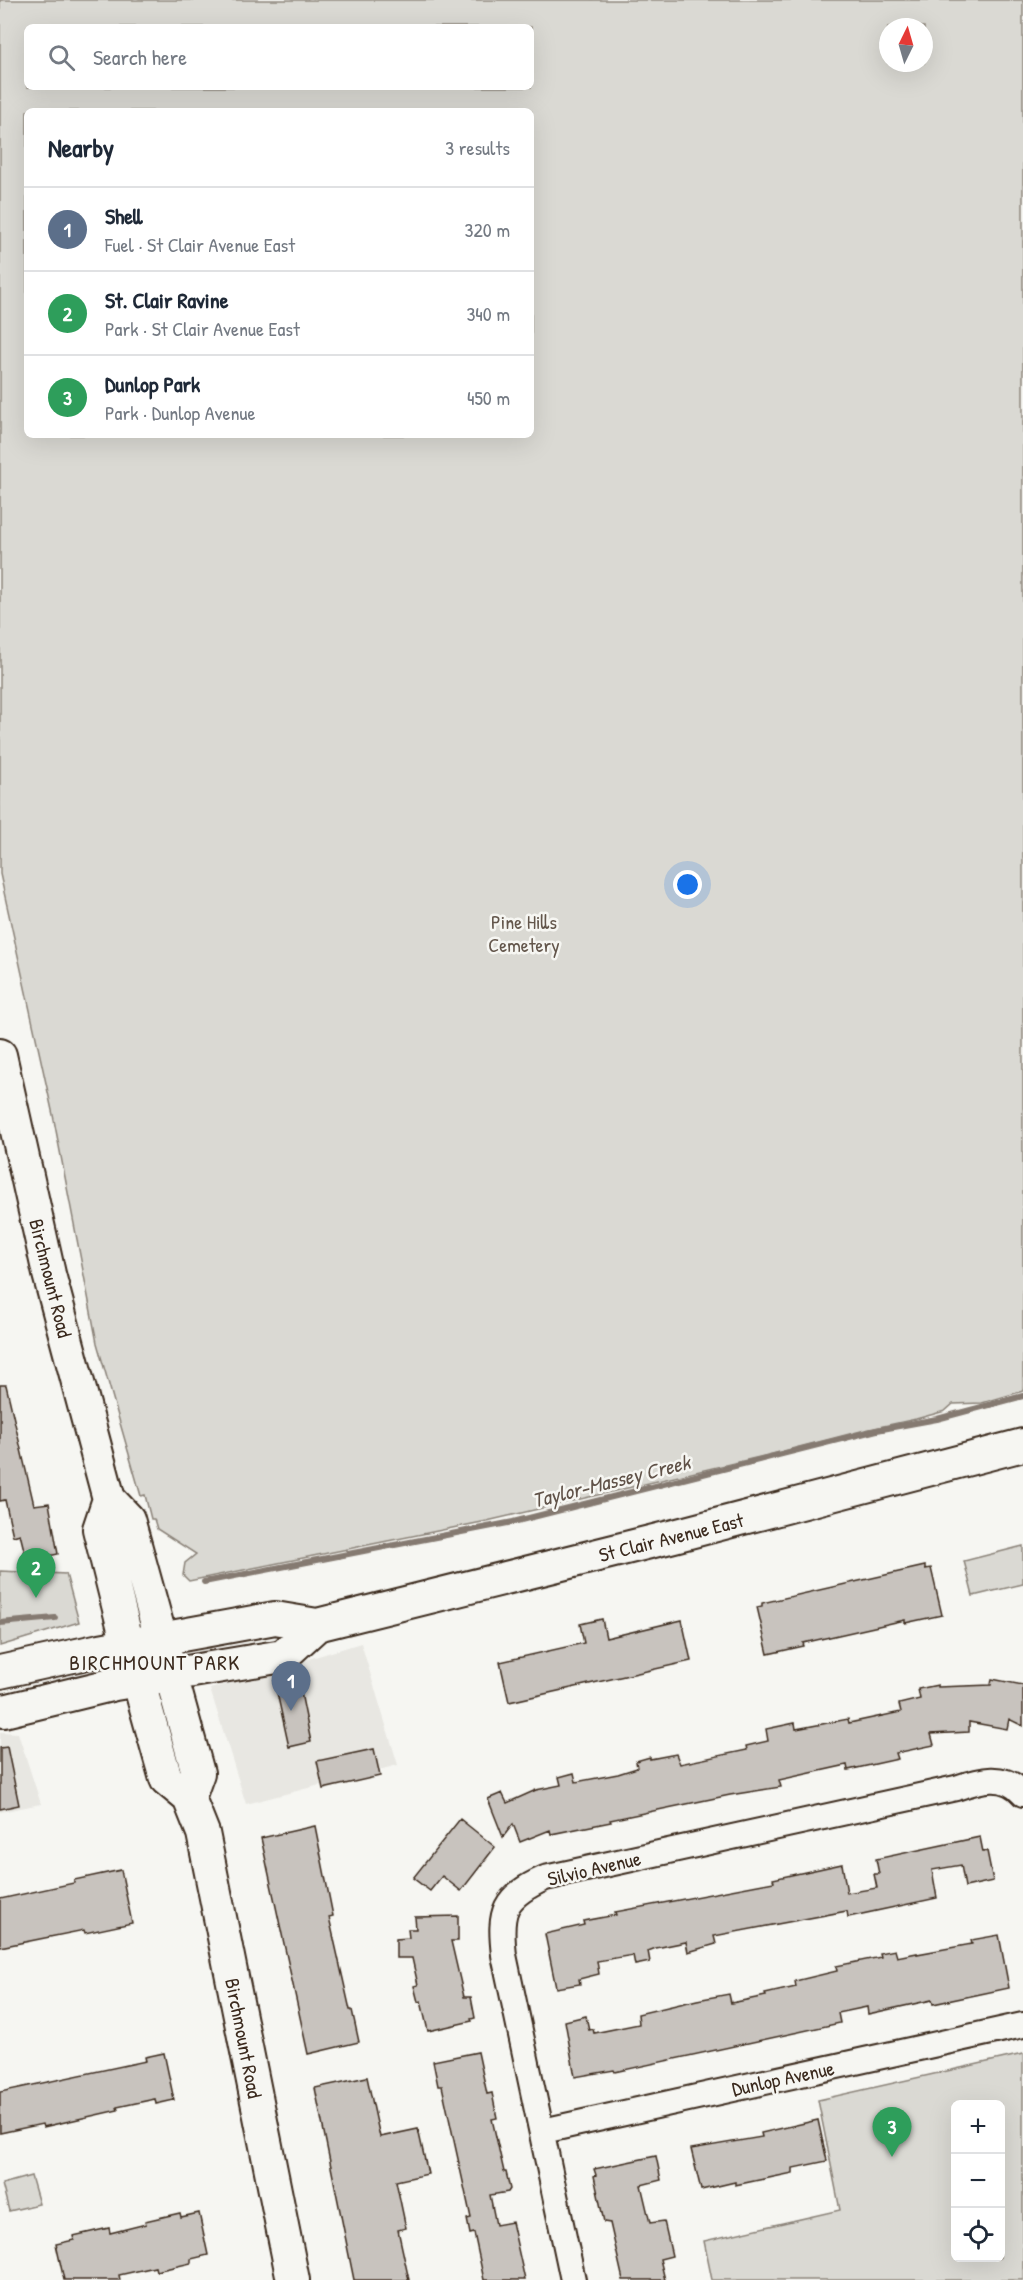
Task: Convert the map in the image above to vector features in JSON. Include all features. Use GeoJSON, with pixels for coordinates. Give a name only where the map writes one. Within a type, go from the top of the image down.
{"type":"FeatureCollection","features":[{"type":"Feature","properties":{"kind":"main road","name":"Birchmount Road"},"geometry":{"type":"LineString","coordinates":[[0,1055],[49,1274],[109,1499],[128,1519],[198,1773],[189,1798]]}},
{"type":"Feature","properties":{"kind":"main road","name":"St Clair Avenue East"},"geometry":{"type":"LineString","coordinates":[[0,1672],[275,1618],[318,1625],[674,1536],[1023,1445]]}},
{"type":"Feature","properties":{"kind":"main road","name":"Birchmount Road"},"geometry":{"type":"LineString","coordinates":[[109,1499],[99,1529],[166,1779],[189,1798],[203,1833],[293,2280]]}},
{"type":"Feature","properties":{"kind":"main road","name":"St Clair Avenue East"},"geometry":{"type":"LineString","coordinates":[[0,1710],[4,1711],[115,1684],[283,1656],[318,1625]]}},
{"type":"Feature","properties":{"kind":"street","name":"Silvio Avenue"},"geometry":{"type":"LineString","coordinates":[[573,2280],[504,1956],[503,1915],[509,1901],[521,1890],[545,1878],[956,1788],[981,1779],[1004,1781],[1018,1788],[1023,1794]]}},
{"type":"Feature","properties":{"kind":"street","name":"Dunlop Avenue"},"geometry":{"type":"LineString","coordinates":[[543,2131],[1023,2025]]}},
{"type":"Feature","properties":{"kind":"shaded area"},"geometry":{"type":"Polygon","coordinates":[[[361,1643],[398,1765],[246,1804],[210,1689],[361,1643]]]}},
{"type":"Feature","properties":{"kind":"shaded area"},"geometry":{"type":"Polygon","coordinates":[[[0,1732],[18,1733],[41,1804],[0,1812],[0,1732]]]}},
{"type":"Feature","properties":{"kind":"green space","name":"Pine Hills Cemetery"},"geometry":{"type":"Polygon","coordinates":[[[0,0],[1023,0],[1023,1391],[982,1403],[953,1404],[945,1411],[916,1419],[487,1521],[189,1581],[183,1575],[185,1563],[196,1554],[157,1529],[154,1519],[151,1519],[145,1495],[141,1496],[97,1343],[53,1115],[0,874],[0,0]]]}},
{"type":"Feature","properties":{"kind":"green space"},"geometry":{"type":"Polygon","coordinates":[[[1023,1546],[1023,1584],[973,1596],[964,1561],[1023,1546]]]}},
{"type":"Feature","properties":{"kind":"green space"},"geometry":{"type":"Polygon","coordinates":[[[0,1571],[66,1574],[79,1622],[0,1646],[0,1571]]]}},
{"type":"Feature","properties":{"kind":"green space"},"geometry":{"type":"Polygon","coordinates":[[[1023,2054],[1023,2280],[712,2280],[704,2241],[840,2210],[818,2100],[1023,2054]]]}},
{"type":"Feature","properties":{"kind":"green space"},"geometry":{"type":"Polygon","coordinates":[[[31,2176],[39,2204],[9,2211],[2,2184],[31,2176]]]}},
{"type":"Feature","properties":{"kind":"building"},"geometry":{"type":"Polygon","coordinates":[[[0,1385],[6,1385],[34,1505],[49,1503],[58,1554],[44,1557],[46,1566],[29,1570],[20,1534],[13,1536],[5,1500],[0,1501],[0,1385]]]}},
{"type":"Feature","properties":{"kind":"building"},"geometry":{"type":"Polygon","coordinates":[[[925,1566],[925,1569],[931,1568],[942,1615],[905,1623],[905,1620],[803,1643],[804,1646],[768,1654],[757,1607],[762,1606],[762,1603],[925,1566]]]}},
{"type":"Feature","properties":{"kind":"building"},"geometry":{"type":"Polygon","coordinates":[[[602,1619],[606,1638],[682,1620],[691,1661],[509,1702],[500,1662],[584,1643],[580,1624],[602,1619]]]}},
{"type":"Feature","properties":{"kind":"building"},"geometry":{"type":"Polygon","coordinates":[[[992,1679],[1023,1685],[1023,1726],[1009,1719],[1007,1729],[969,1722],[969,1732],[931,1734],[934,1745],[896,1753],[898,1759],[848,1770],[847,1765],[779,1780],[781,1787],[730,1795],[610,1820],[611,1822],[551,1834],[550,1830],[520,1842],[513,1824],[503,1837],[488,1799],[502,1793],[507,1803],[536,1790],[561,1785],[559,1777],[574,1773],[576,1782],[618,1774],[637,1768],[636,1761],[650,1757],[650,1759],[676,1754],[680,1764],[747,1750],[746,1746],[768,1741],[766,1729],[795,1723],[796,1729],[848,1719],[849,1723],[901,1712],[899,1704],[920,1699],[918,1689],[938,1685],[938,1687],[991,1685],[992,1679]]]}},
{"type":"Feature","properties":{"kind":"building"},"geometry":{"type":"Polygon","coordinates":[[[299,1683],[311,1742],[289,1747],[276,1688],[299,1683]]]}},
{"type":"Feature","properties":{"kind":"building"},"geometry":{"type":"Polygon","coordinates":[[[7,1747],[19,1805],[0,1809],[0,1748],[7,1747]]]}},
{"type":"Feature","properties":{"kind":"building"},"geometry":{"type":"Polygon","coordinates":[[[374,1749],[380,1776],[323,1789],[317,1761],[374,1749]]]}},
{"type":"Feature","properties":{"kind":"building"},"geometry":{"type":"Polygon","coordinates":[[[460,1819],[495,1847],[461,1891],[442,1876],[430,1891],[413,1878],[460,1819]]]}},
{"type":"Feature","properties":{"kind":"building"},"geometry":{"type":"Polygon","coordinates":[[[315,1826],[333,1916],[329,1917],[359,2042],[308,2054],[261,1838],[315,1826]]]}},
{"type":"Feature","properties":{"kind":"building"},"geometry":{"type":"Polygon","coordinates":[[[980,1837],[983,1852],[987,1851],[993,1881],[965,1887],[961,1865],[932,1870],[937,1898],[848,1917],[847,1911],[714,1936],[716,1944],[688,1952],[686,1942],[656,1948],[648,1951],[650,1962],[635,1965],[633,1955],[597,1961],[599,1974],[579,1979],[580,1984],[556,1988],[545,1934],[584,1925],[583,1921],[616,1915],[615,1912],[774,1882],[773,1879],[842,1864],[847,1893],[877,1888],[874,1874],[879,1874],[876,1859],[980,1837]]]}},
{"type":"Feature","properties":{"kind":"building"},"geometry":{"type":"Polygon","coordinates":[[[121,1870],[132,1923],[0,1947],[0,1899],[121,1870]]]}},
{"type":"Feature","properties":{"kind":"building"},"geometry":{"type":"Polygon","coordinates":[[[458,1916],[458,1941],[451,1941],[464,1997],[471,1997],[475,2018],[471,2019],[472,2021],[428,2031],[421,2001],[418,2002],[414,1986],[418,1985],[412,1958],[396,1958],[396,1939],[409,1938],[408,1929],[416,1929],[415,1917],[458,1916]]]}},
{"type":"Feature","properties":{"kind":"building"},"geometry":{"type":"Polygon","coordinates":[[[999,1935],[1009,1988],[933,2004],[932,2000],[868,2014],[867,2007],[838,2013],[840,2023],[615,2072],[614,2070],[575,2077],[565,2021],[586,2016],[589,2030],[593,2029],[594,2033],[639,2024],[638,2014],[697,2000],[729,1994],[731,2003],[766,1996],[765,1994],[796,1987],[795,1981],[837,1971],[836,1966],[881,1957],[880,1953],[895,1950],[897,1957],[917,1954],[972,1944],[971,1940],[999,1935]]]}},
{"type":"Feature","properties":{"kind":"building"},"geometry":{"type":"Polygon","coordinates":[[[478,2052],[487,2094],[492,2093],[497,2118],[492,2119],[510,2189],[508,2192],[490,2195],[496,2225],[512,2222],[525,2280],[484,2280],[474,2233],[470,2234],[467,2219],[471,2218],[442,2086],[438,2086],[433,2061],[478,2052]]]}},
{"type":"Feature","properties":{"kind":"building"},"geometry":{"type":"Polygon","coordinates":[[[164,2053],[174,2100],[156,2104],[155,2099],[43,2127],[42,2124],[0,2133],[0,2092],[146,2061],[145,2057],[164,2053]]]}},
{"type":"Feature","properties":{"kind":"building"},"geometry":{"type":"Polygon","coordinates":[[[367,2077],[380,2137],[418,2129],[428,2174],[396,2181],[406,2228],[398,2230],[409,2280],[354,2280],[315,2088],[367,2077]]]}},
{"type":"Feature","properties":{"kind":"building"},"geometry":{"type":"Polygon","coordinates":[[[818,2120],[827,2161],[793,2168],[793,2173],[701,2190],[691,2149],[762,2137],[761,2133],[818,2120]]]}},
{"type":"Feature","properties":{"kind":"building"},"geometry":{"type":"Polygon","coordinates":[[[656,2156],[661,2180],[641,2185],[650,2223],[664,2221],[672,2256],[660,2259],[665,2280],[623,2280],[610,2223],[604,2222],[594,2169],[656,2156]]]}},
{"type":"Feature","properties":{"kind":"building"},"geometry":{"type":"Polygon","coordinates":[[[180,2213],[181,2217],[199,2213],[208,2255],[191,2259],[191,2263],[156,2271],[155,2267],[119,2275],[120,2280],[64,2280],[56,2244],[74,2240],[73,2236],[109,2228],[110,2233],[146,2224],[145,2221],[180,2213]]]}},
{"type":"Feature","properties":{"kind":"waterway","name":"Taylor-Massey Creek"},"geometry":{"type":"LineString","coordinates":[[204,1582],[513,1522],[877,1430],[937,1419],[1023,1396]]}},
{"type":"Feature","properties":{"kind":"waterway"},"geometry":{"type":"LineString","coordinates":[[0,1623],[55,1618]]}},
{"type":"Feature","properties":{"kind":"place","name":"St. Clair Ravine"},"geometry":{"type":"Point","coordinates":[36,1598]}},
{"type":"Feature","properties":{"kind":"place","name":"Shell"},"geometry":{"type":"Point","coordinates":[291,1711]}},
{"type":"Feature","properties":{"kind":"place","name":"Dunlop Park"},"geometry":{"type":"Point","coordinates":[892,2157]}},
{"type":"Feature","properties":{"kind":"district","name":"BIRCHMOUNT PARK"},"geometry":{"type":"Point","coordinates":[155,1662]}}]}
